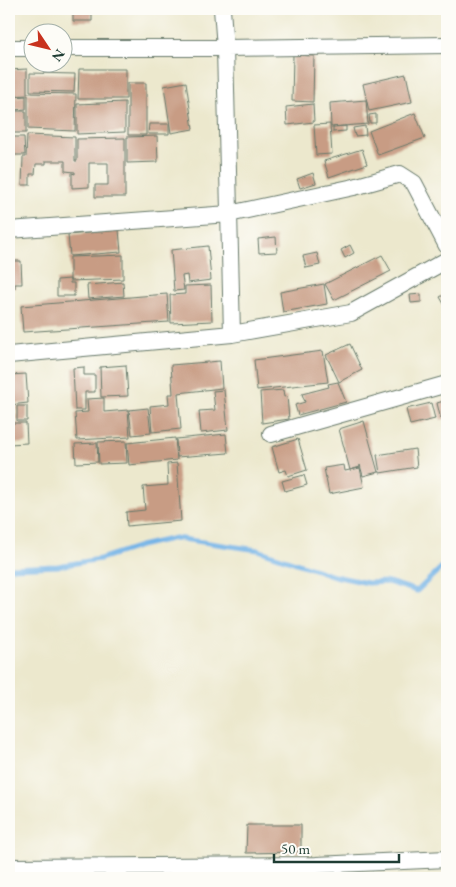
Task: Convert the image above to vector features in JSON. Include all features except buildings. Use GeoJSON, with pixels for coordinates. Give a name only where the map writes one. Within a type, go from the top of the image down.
{"type":"FeatureCollection","features":[{"type":"Feature","properties":{"kind":"street"},"geometry":{"type":"LineString","coordinates":[[222,9],[225,48],[232,334]]}},
{"type":"Feature","properties":{"kind":"street"},"geometry":{"type":"LineString","coordinates":[[72,48],[447,45]]}},
{"type":"Feature","properties":{"kind":"street"},"geometry":{"type":"LineString","coordinates":[[9,48],[22,48]]}},
{"type":"Feature","properties":{"kind":"street"},"geometry":{"type":"LineString","coordinates":[[9,230],[229,214],[354,187],[400,174],[414,183],[447,246]]}},
{"type":"Feature","properties":{"kind":"street"},"geometry":{"type":"LineString","coordinates":[[9,355],[232,334],[351,313],[447,260]]}},
{"type":"Feature","properties":{"kind":"street"},"geometry":{"type":"LineString","coordinates":[[271,434],[447,384]]}},
{"type":"Feature","properties":{"kind":"street"},"geometry":{"type":"LineString","coordinates":[[9,867],[315,872],[447,859]]}},
{"type":"Feature","properties":{"kind":"waterway"},"geometry":{"type":"LineString","coordinates":[[9,568],[58,566],[100,559],[140,546],[175,538],[258,550],[334,576],[368,583],[388,582],[417,591],[447,562]]}}]}
